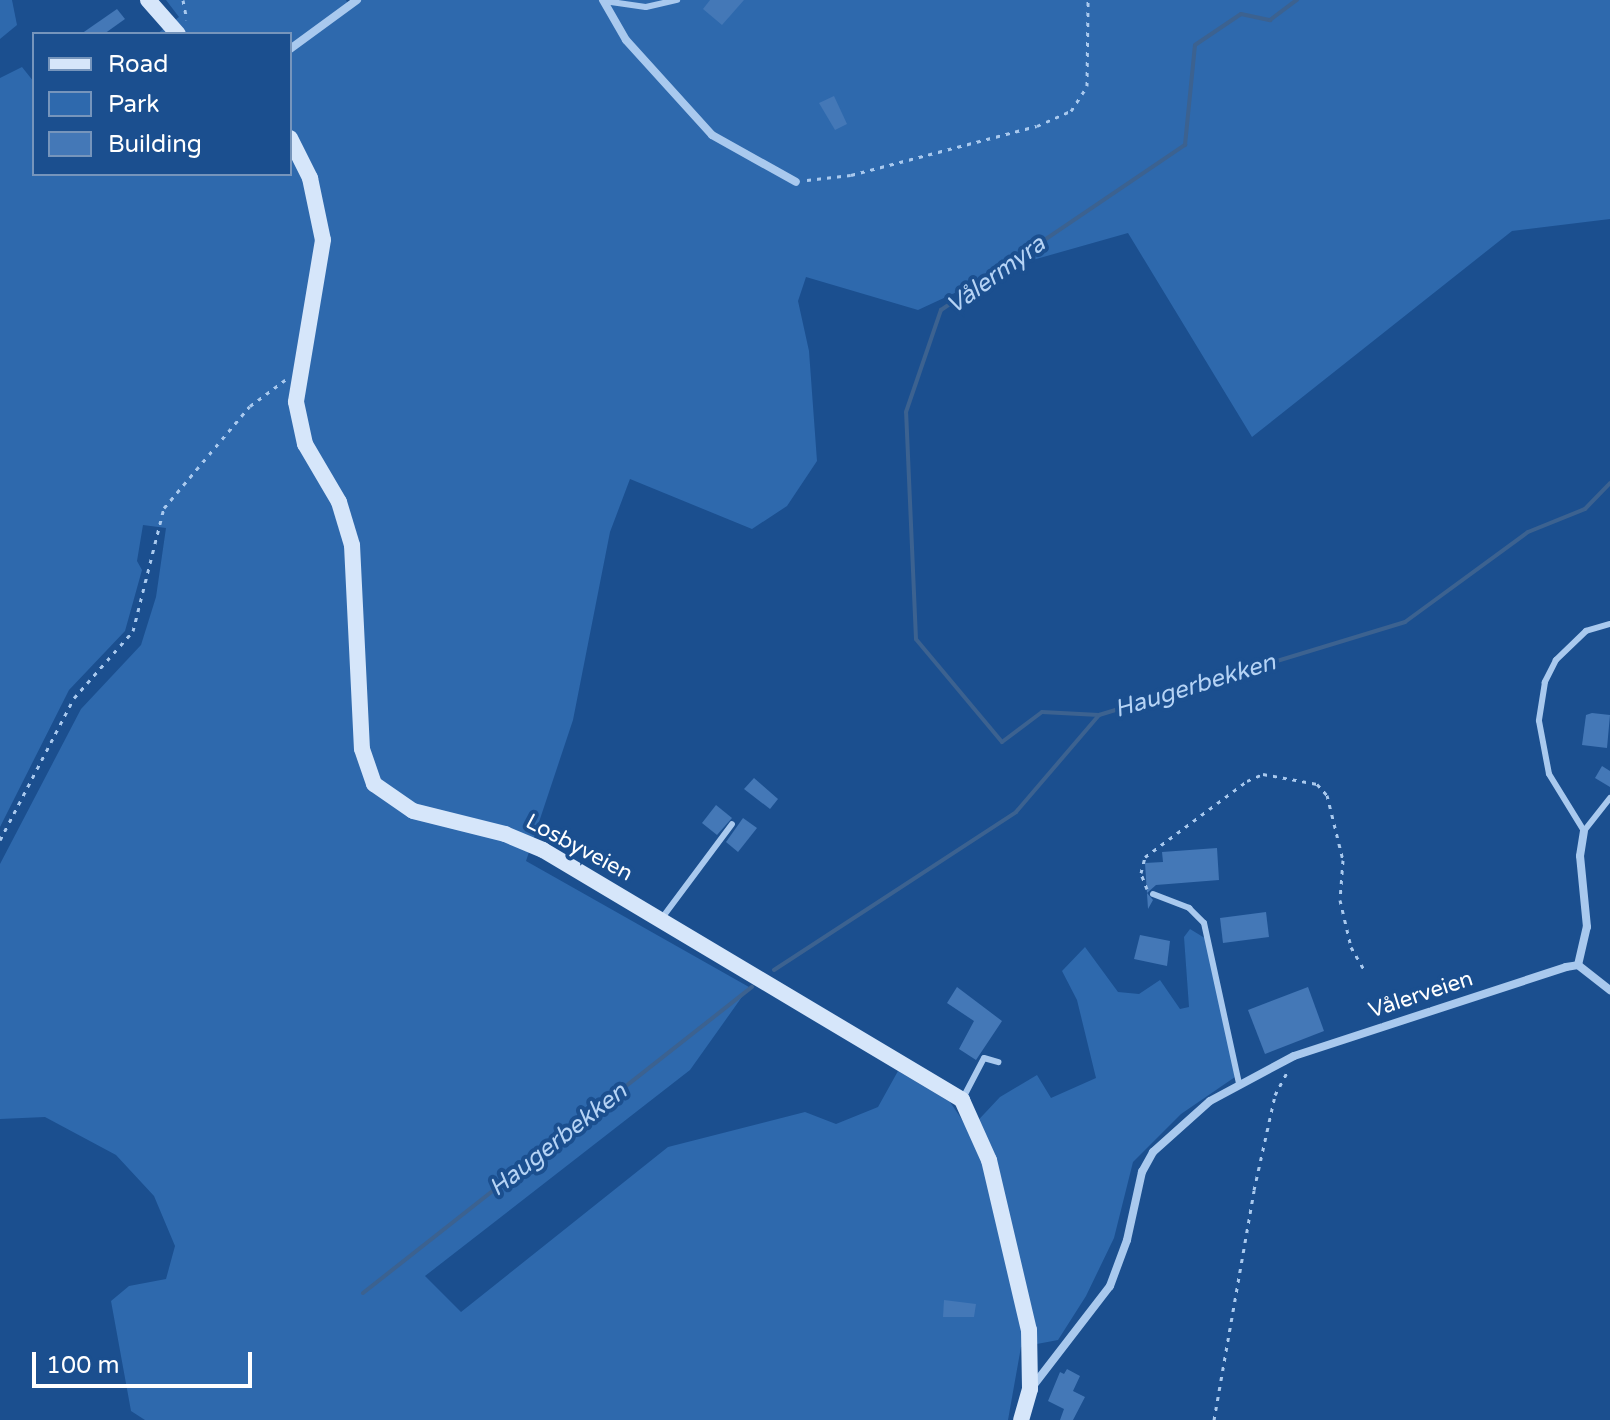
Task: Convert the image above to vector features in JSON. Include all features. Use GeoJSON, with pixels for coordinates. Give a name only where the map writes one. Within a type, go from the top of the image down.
{"type":"FeatureCollection","features":[{"type":"Feature","properties":{"kind":"main road"},"geometry":{"type":"LineString","coordinates":[[148,0],[176,32]]}},
{"type":"Feature","properties":{"kind":"main road","name":"Losbyveien"},"geometry":{"type":"LineString","coordinates":[[292,142],[310,178],[323,240],[322,271],[297,370],[296,402],[305,444],[339,502],[352,545],[362,749],[374,784],[389,799],[413,811],[505,834],[543,850],[662,918],[962,1100]]}},
{"type":"Feature","properties":{"kind":"main road"},"geometry":{"type":"LineString","coordinates":[[962,1100],[989,1160],[1029,1330],[1030,1389],[1021,1420]]}},
{"type":"Feature","properties":{"kind":"street"},"geometry":{"type":"LineString","coordinates":[[292,48],[357,0]]}},
{"type":"Feature","properties":{"kind":"street"},"geometry":{"type":"LineString","coordinates":[[604,0],[626,40],[712,135],[796,182]]}},
{"type":"Feature","properties":{"kind":"street"},"geometry":{"type":"LineString","coordinates":[[1584,831],[1580,856],[1587,927],[1578,965],[1610,990]]}},
{"type":"Feature","properties":{"kind":"street","name":"Vålerveien"},"geometry":{"type":"LineString","coordinates":[[1030,1389],[1110,1286],[1127,1240],[1142,1172],[1153,1152],[1173,1129],[1239,1083],[1294,1056],[1578,965]]}},
{"type":"Feature","properties":{"kind":"lane"},"geometry":{"type":"LineString","coordinates":[[604,0],[646,7],[677,0]]}},
{"type":"Feature","properties":{"kind":"lane"},"geometry":{"type":"LineString","coordinates":[[1610,624],[1586,631],[1565,649],[1542,696],[1544,759],[1584,831],[1610,798]]}},
{"type":"Feature","properties":{"kind":"lane"},"geometry":{"type":"LineString","coordinates":[[662,918],[732,824]]}},
{"type":"Feature","properties":{"kind":"lane"},"geometry":{"type":"LineString","coordinates":[[1153,894],[1189,908],[1204,923],[1239,1083]]}},
{"type":"Feature","properties":{"kind":"lane"},"geometry":{"type":"LineString","coordinates":[[962,1100],[984,1058],[998,1062]]}},
{"type":"Feature","properties":{"kind":"path"},"geometry":{"type":"LineString","coordinates":[[183,0],[187,32]]}},
{"type":"Feature","properties":{"kind":"path"},"geometry":{"type":"LineString","coordinates":[[796,182],[908,160],[1037,126],[1071,111],[1087,86],[1088,0]]}},
{"type":"Feature","properties":{"kind":"path"},"geometry":{"type":"LineString","coordinates":[[0,840],[74,698],[133,631],[164,508],[250,406],[297,370]]}},
{"type":"Feature","properties":{"kind":"path"},"geometry":{"type":"LineString","coordinates":[[1153,894],[1143,884],[1144,858],[1247,781],[1263,774],[1317,784],[1327,795],[1343,860],[1340,900],[1351,947],[1365,971]]}},
{"type":"Feature","properties":{"kind":"path"},"geometry":{"type":"LineString","coordinates":[[1214,1420],[1257,1176],[1275,1095],[1294,1056]]}},
{"type":"Feature","properties":{"kind":"green space"},"geometry":{"type":"Polygon","coordinates":[[[0,0],[12,0],[17,25],[0,39],[0,0]]]}},
{"type":"Feature","properties":{"kind":"green space"},"geometry":{"type":"Polygon","coordinates":[[[166,0],[346,0],[349,6],[357,0],[1610,0],[1610,219],[1512,231],[1252,437],[1128,233],[1015,265],[918,310],[806,277],[798,301],[809,351],[817,461],[787,506],[752,529],[630,479],[610,532],[573,720],[526,861],[749,987],[690,1070],[425,1276],[461,1312],[668,1147],[805,1112],[836,1124],[878,1107],[898,1071],[950,1102],[969,1130],[1000,1097],[1037,1075],[1051,1098],[1096,1078],[1077,1000],[1062,971],[1085,947],[1118,992],[1139,994],[1160,980],[1180,1009],[1189,1007],[1184,937],[1190,929],[1208,940],[1235,1077],[1181,1114],[1133,1162],[1114,1238],[1086,1296],[1058,1340],[1021,1347],[1008,1420],[145,1420],[131,1411],[111,1301],[129,1286],[166,1279],[175,1246],[154,1196],[116,1155],[45,1117],[0,1119],[0,864],[81,709],[141,645],[156,597],[166,528],[143,525],[137,561],[142,570],[125,631],[69,690],[0,827],[0,78],[22,67],[32,80],[32,176],[292,176],[292,32],[160,32],[179,17],[166,0]]]}},
{"type":"Feature","properties":{"kind":"building"},"geometry":{"type":"Polygon","coordinates":[[[710,0],[744,0],[722,25],[703,9],[710,0]]]}},
{"type":"Feature","properties":{"kind":"building"},"geometry":{"type":"Polygon","coordinates":[[[117,9],[125,19],[107,32],[84,32],[117,9]]]}},
{"type":"Feature","properties":{"kind":"building"},"geometry":{"type":"Polygon","coordinates":[[[834,96],[847,124],[835,130],[819,103],[834,96]]]}},
{"type":"Feature","properties":{"kind":"building"},"geometry":{"type":"Polygon","coordinates":[[[1586,715],[1610,715],[1607,748],[1582,745],[1586,715]]]}},
{"type":"Feature","properties":{"kind":"building"},"geometry":{"type":"Polygon","coordinates":[[[1602,766],[1610,771],[1610,787],[1595,778],[1602,766]]]}},
{"type":"Feature","properties":{"kind":"building"},"geometry":{"type":"Polygon","coordinates":[[[754,778],[778,799],[770,809],[744,789],[754,778]]]}},
{"type":"Feature","properties":{"kind":"building"},"geometry":{"type":"Polygon","coordinates":[[[716,805],[732,818],[717,835],[702,823],[716,805]]]}},
{"type":"Feature","properties":{"kind":"building"},"geometry":{"type":"Polygon","coordinates":[[[743,818],[757,828],[738,852],[726,842],[743,818]]]}},
{"type":"Feature","properties":{"kind":"building"},"geometry":{"type":"Polygon","coordinates":[[[1217,848],[1219,880],[1156,885],[1147,893],[1153,900],[1148,909],[1145,863],[1163,862],[1162,852],[1217,848]]]}},
{"type":"Feature","properties":{"kind":"building"},"geometry":{"type":"Polygon","coordinates":[[[1266,912],[1269,937],[1223,943],[1220,918],[1266,912]]]}},
{"type":"Feature","properties":{"kind":"building"},"geometry":{"type":"Polygon","coordinates":[[[1140,935],[1170,941],[1167,966],[1134,959],[1140,935]]]}},
{"type":"Feature","properties":{"kind":"building"},"geometry":{"type":"Polygon","coordinates":[[[957,987],[1002,1021],[976,1060],[959,1049],[974,1021],[947,1003],[957,987]]]}},
{"type":"Feature","properties":{"kind":"building"},"geometry":{"type":"Polygon","coordinates":[[[1308,987],[1324,1031],[1265,1054],[1248,1010],[1308,987]]]}},
{"type":"Feature","properties":{"kind":"building"},"geometry":{"type":"Polygon","coordinates":[[[944,1300],[976,1304],[974,1317],[943,1317],[944,1300]]]}},
{"type":"Feature","properties":{"kind":"building"},"geometry":{"type":"Polygon","coordinates":[[[1067,1369],[1080,1376],[1073,1391],[1085,1397],[1073,1420],[1060,1420],[1064,1409],[1048,1401],[1060,1372],[1064,1374],[1067,1369]]]}},
{"type":"Feature","properties":{"kind":"waterway","name":"Vålermyra"},"geometry":{"type":"LineString","coordinates":[[1099,715],[1042,712],[1002,742],[916,639],[906,412],[941,310],[1185,145],[1195,45],[1241,14],[1270,20],[1297,0]]}},
{"type":"Feature","properties":{"kind":"waterway","name":"Haugerbekken"},"geometry":{"type":"LineString","coordinates":[[774,970],[1016,812],[1099,715],[1405,622],[1528,532],[1585,509],[1610,483]]}},
{"type":"Feature","properties":{"kind":"waterway","name":"Haugerbekken"},"geometry":{"type":"LineString","coordinates":[[363,1293],[752,987]]}}]}
